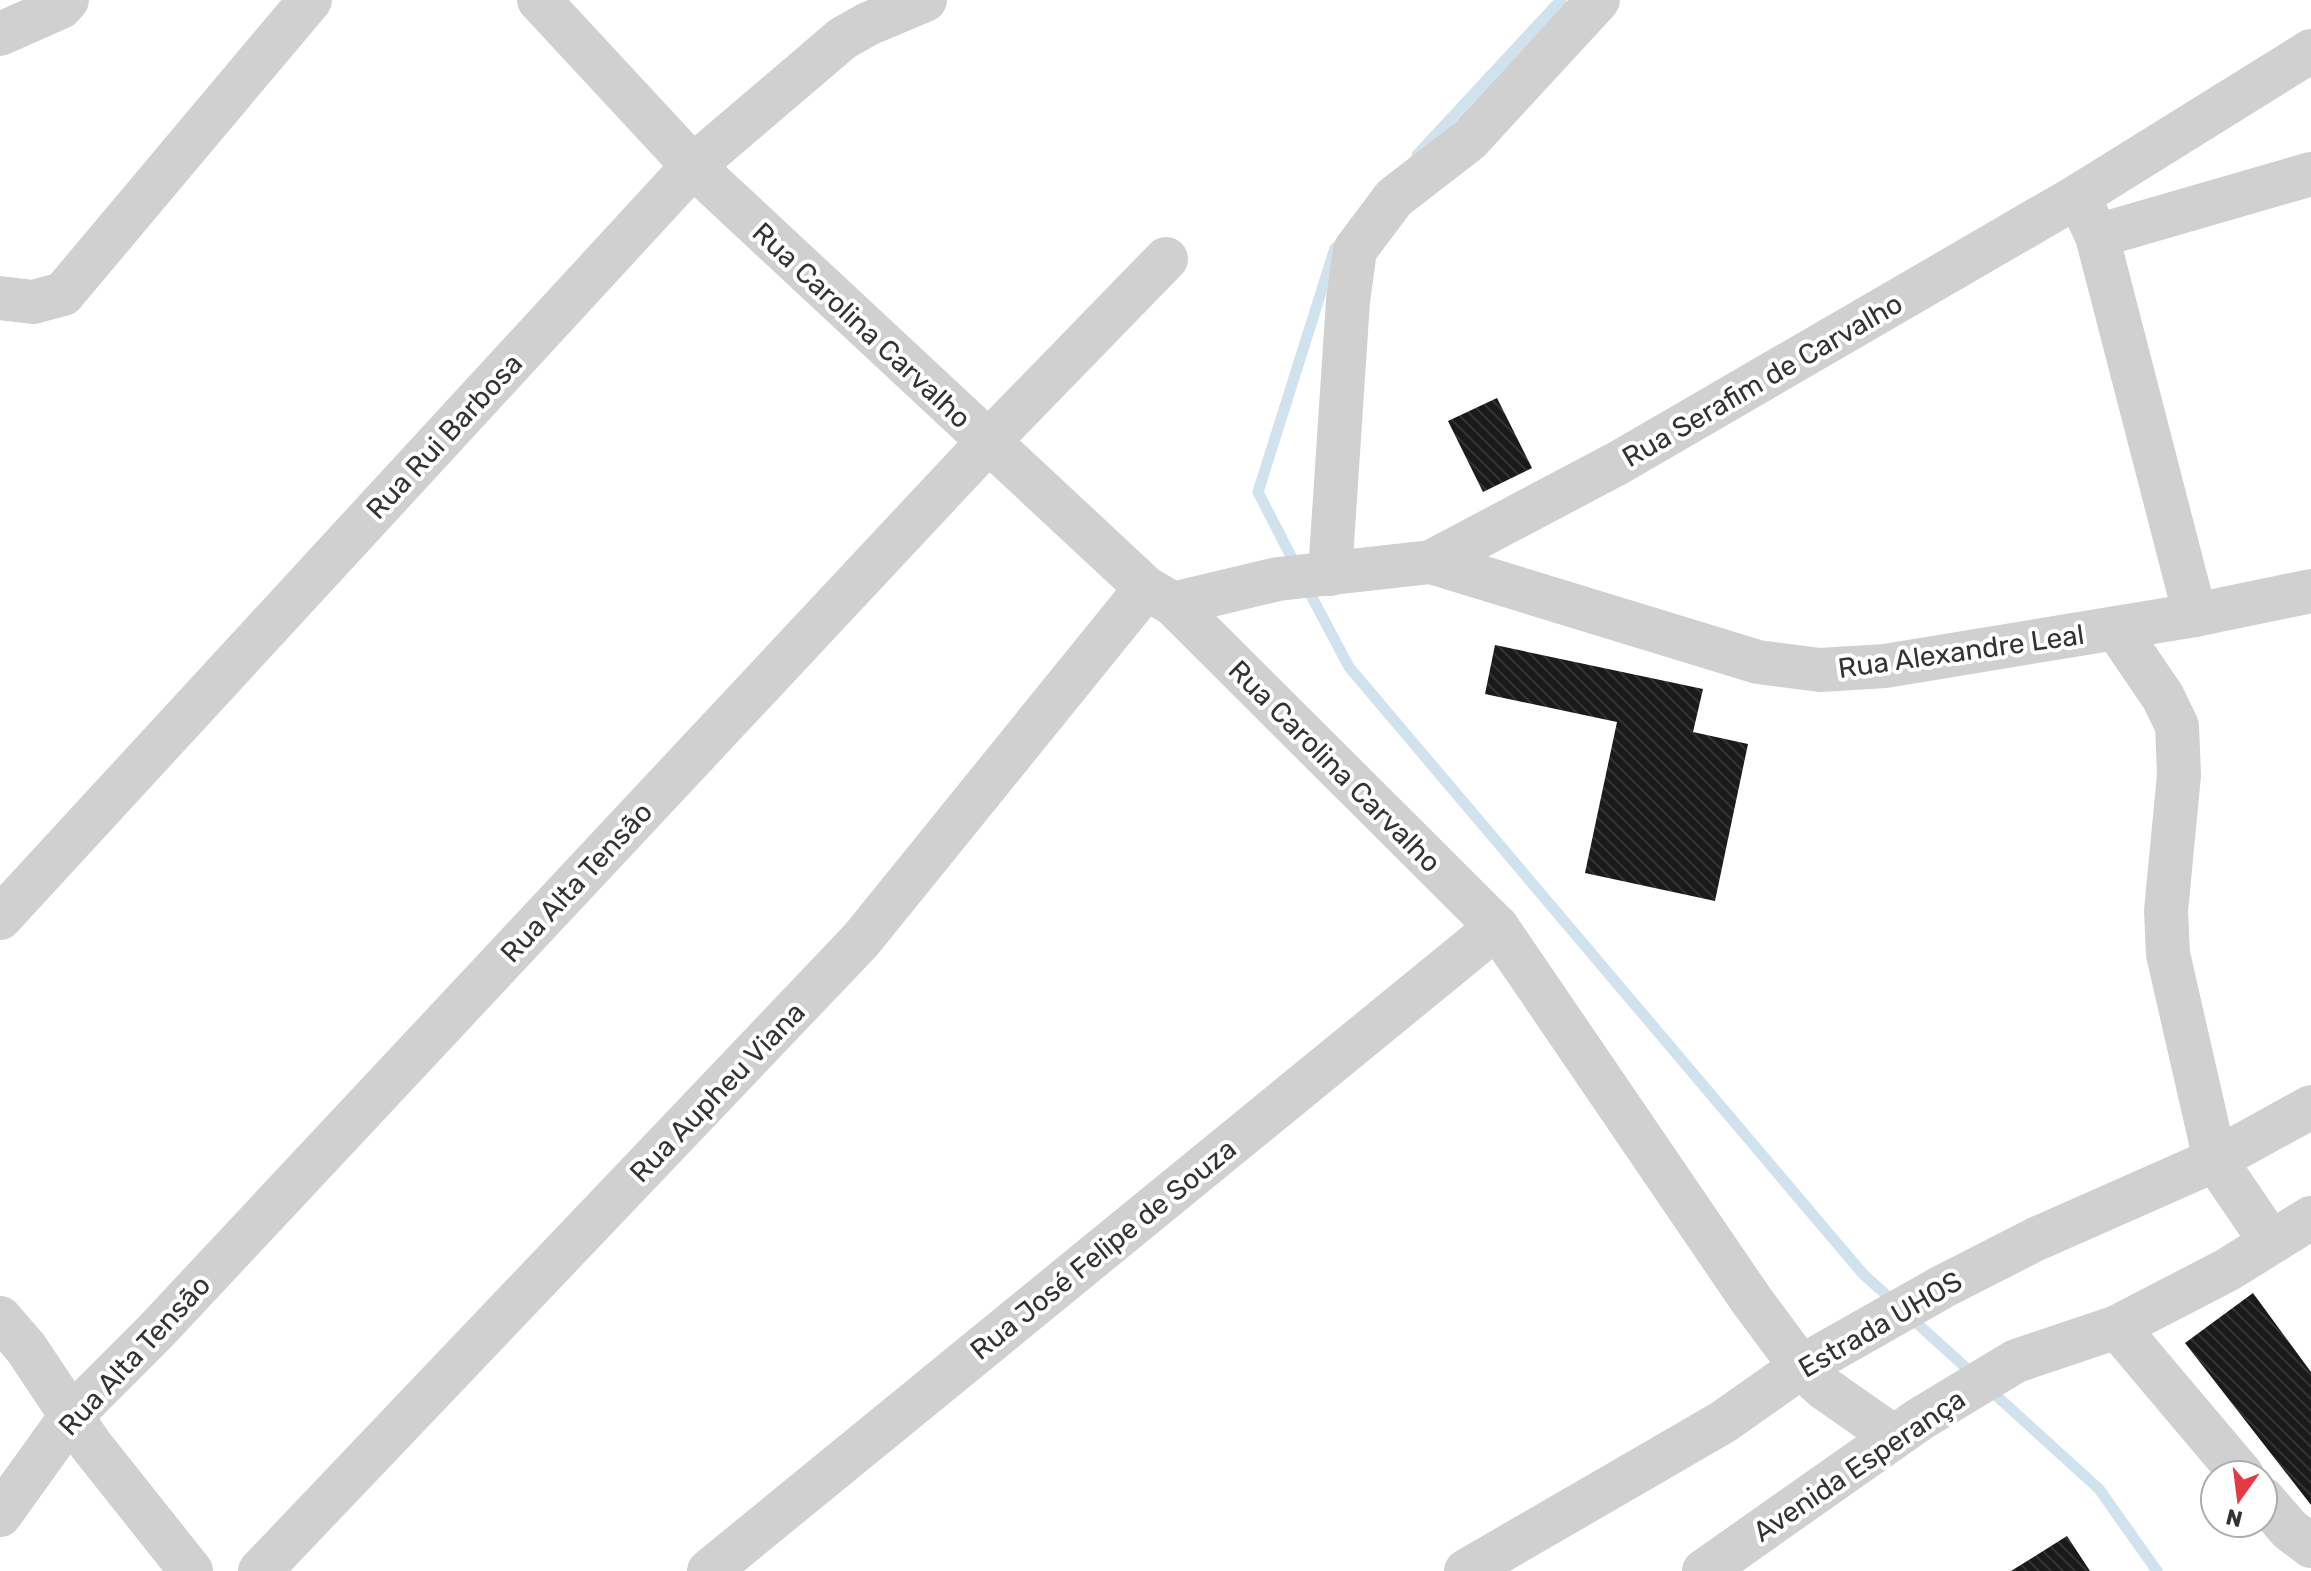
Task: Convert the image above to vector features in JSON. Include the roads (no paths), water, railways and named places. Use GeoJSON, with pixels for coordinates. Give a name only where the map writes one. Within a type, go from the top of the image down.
{"type":"FeatureCollection","features":[{"type":"Feature","properties":{"kind":"street"},"geometry":{"type":"LineString","coordinates":[[0,34],[61,7],[67,0]]}},
{"type":"Feature","properties":{"kind":"street"},"geometry":{"type":"LineString","coordinates":[[0,298],[33,302],[63,294],[310,0]]}},
{"type":"Feature","properties":{"kind":"street","name":"Rua Carolina Carvalho"},"geometry":{"type":"LineString","coordinates":[[539,0],[693,166],[988,442],[1159,596],[1497,927],[1752,1301],[1801,1367],[1824,1388],[1907,1428]]}},
{"type":"Feature","properties":{"kind":"street","name":"Rua Rui Barbosa"},"geometry":{"type":"LineString","coordinates":[[0,918],[693,166],[843,38],[925,0]]}},
{"type":"Feature","properties":{"kind":"street"},"geometry":{"type":"LineString","coordinates":[[1308,576],[1355,250],[1394,198],[1469,140],[1598,0]]}},
{"type":"Feature","properties":{"kind":"street","name":"Rua Serafim de Carvalho"},"geometry":{"type":"LineString","coordinates":[[1159,596],[1431,562],[1618,463],[2078,196],[2311,51]]}},
{"type":"Feature","properties":{"kind":"street"},"geometry":{"type":"LineString","coordinates":[[2097,236],[2311,174]]}},
{"type":"Feature","properties":{"kind":"street"},"geometry":{"type":"LineString","coordinates":[[2078,196],[2097,236],[2195,615]]}},
{"type":"Feature","properties":{"kind":"street","name":"Rua Alta Tensão"},"geometry":{"type":"LineString","coordinates":[[0,1515],[71,1416],[156,1331],[988,442],[1166,259]]}},
{"type":"Feature","properties":{"kind":"street","name":"Rua Alexandre Leal"},"geometry":{"type":"LineString","coordinates":[[1431,562],[1758,662],[1820,670],[1885,666],[2195,615],[2311,591]]}},
{"type":"Feature","properties":{"kind":"street","name":"Rua Aupheu Viana"},"geometry":{"type":"LineString","coordinates":[[260,1571],[861,940],[1159,596]]}},
{"type":"Feature","properties":{"kind":"street"},"geometry":{"type":"LineString","coordinates":[[2116,628],[2163,697],[2177,726],[2179,775],[2166,911],[2168,954],[2215,1160],[2271,1242]]}},
{"type":"Feature","properties":{"kind":"street","name":"Rua José Felipe de Souza"},"geometry":{"type":"LineString","coordinates":[[709,1571],[1497,927]]}},
{"type":"Feature","properties":{"kind":"street","name":"Estrada UHOS"},"geometry":{"type":"LineString","coordinates":[[1466,1571],[1723,1422],[1801,1367],[1942,1287],[2036,1239],[2215,1160],[2311,1107]]}},
{"type":"Feature","properties":{"kind":"street","name":"Avenida Esperança"},"geometry":{"type":"LineString","coordinates":[[1704,1571],[1907,1428],[2016,1361],[2117,1327],[2227,1270],[2311,1218]]}},
{"type":"Feature","properties":{"kind":"street"},"geometry":{"type":"LineString","coordinates":[[0,1318],[26,1348],[90,1444],[191,1571]]}},
{"type":"Feature","properties":{"kind":"street"},"geometry":{"type":"LineString","coordinates":[[2117,1327],[2228,1459]]}},
{"type":"Feature","properties":{"kind":"street"},"geometry":{"type":"LineString","coordinates":[[2279,1517],[2311,1546]]}},
{"type":"Feature","properties":{"kind":"waterway"},"geometry":{"type":"LineString","coordinates":[[1417,155],[1561,0]]}},
{"type":"Feature","properties":{"kind":"waterway"},"geometry":{"type":"LineString","coordinates":[[1296,566],[1258,492],[1335,248]]}},
{"type":"Feature","properties":{"kind":"waterway"},"geometry":{"type":"LineString","coordinates":[[1305,584],[1349,667],[1863,1274],[1894,1302]]}},
{"type":"Feature","properties":{"kind":"waterway"},"geometry":{"type":"LineString","coordinates":[[1910,1317],[1974,1375]]}},
{"type":"Feature","properties":{"kind":"waterway"},"geometry":{"type":"LineString","coordinates":[[1989,1389],[2099,1489],[2157,1571]]}}]}
